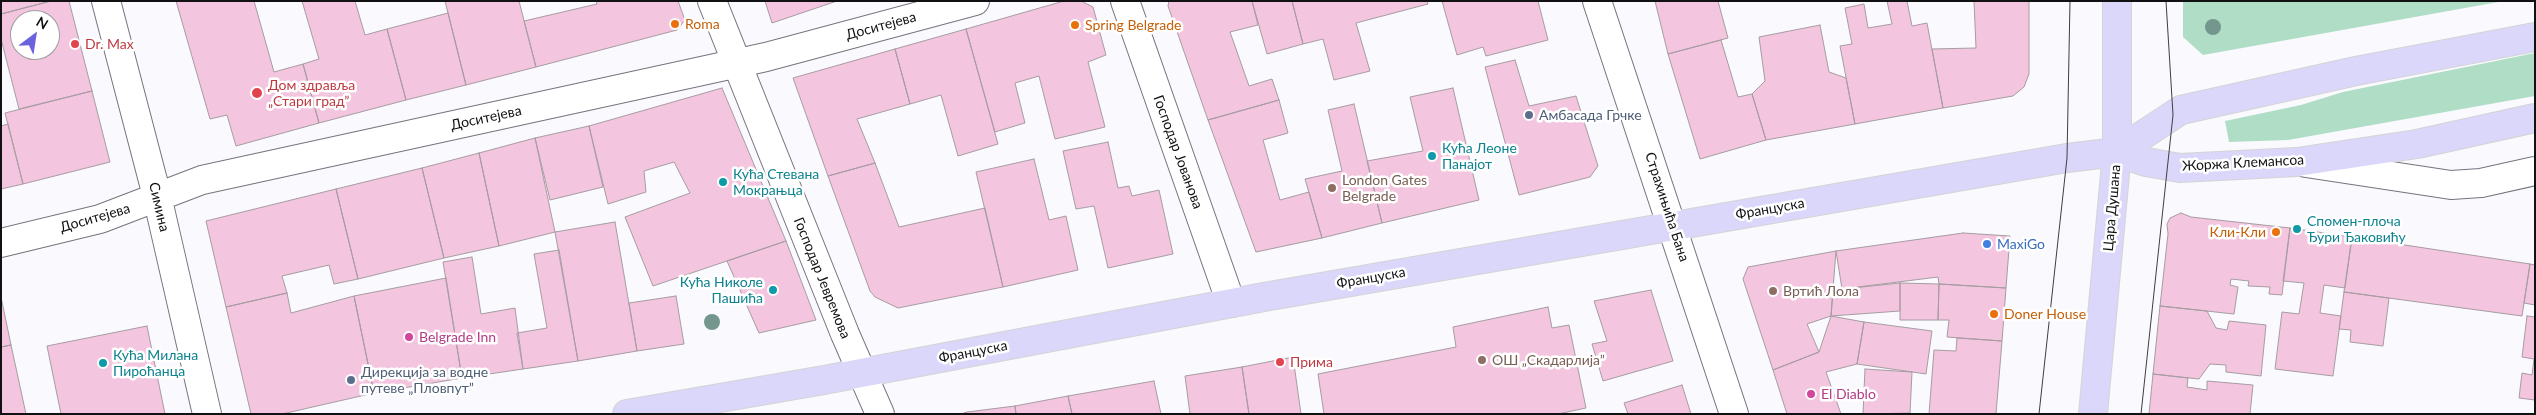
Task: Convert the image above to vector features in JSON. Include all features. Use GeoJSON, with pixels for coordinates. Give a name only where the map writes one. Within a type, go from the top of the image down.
{"type":"FeatureCollection","features":[{"type":"Feature","properties":{"kind":"main road","name":"Цара Душана"},"geometry":{"type":"LineString","coordinates":[[2092,414],[2117,152],[2117,1]]}},
{"type":"Feature","properties":{"kind":"main road"},"geometry":{"type":"LineString","coordinates":[[2117,152],[2181,110],[2356,71],[2535,38]]}},
{"type":"Feature","properties":{"kind":"main road","name":"Жоржа Клемансоа"},"geometry":{"type":"LineString","coordinates":[[2117,152],[2146,162],[2180,168],[2297,162],[2417,144],[2535,118]]}},
{"type":"Feature","properties":{"kind":"main road","name":"Француска"},"geometry":{"type":"LineString","coordinates":[[627,414],[862,373],[1231,303],[2036,163],[2117,152]]}},
{"type":"Feature","properties":{"kind":"street","name":"Симина"},"geometry":{"type":"LineString","coordinates":[[106,1],[157,196],[207,414]]}},
{"type":"Feature","properties":{"kind":"street","name":"Господар Јевремова"},"geometry":{"type":"LineString","coordinates":[[712,1],[736,64],[880,414]]}},
{"type":"Feature","properties":{"kind":"street","name":"Доситејева"},"geometry":{"type":"LineString","coordinates":[[1,243],[128,210],[157,196],[202,180],[736,64],[974,1]]}},
{"type":"Feature","properties":{"kind":"street","name":"Господар Јованова"},"geometry":{"type":"LineString","coordinates":[[1125,1],[1231,303]]}},
{"type":"Feature","properties":{"kind":"street","name":"Страхињића Бана"},"geometry":{"type":"LineString","coordinates":[[1597,1],[1734,414]]}},
{"type":"Feature","properties":{"kind":"street"},"geometry":{"type":"LineString","coordinates":[[2297,162],[2451,185],[2481,183],[2535,171]]}},
{"type":"Feature","properties":{"kind":"green space"},"geometry":{"type":"Polygon","coordinates":[[[2183,1],[2504,1],[2203,55],[2183,37],[2183,1]]]}},
{"type":"Feature","properties":{"kind":"green space"},"geometry":{"type":"Polygon","coordinates":[[[2535,53],[2535,96],[2288,140],[2229,142],[2225,121],[2301,105],[2343,92],[2535,53]]]}},
{"type":"Feature","properties":{"kind":"building"},"geometry":{"type":"Polygon","coordinates":[[[1,1],[51,1],[10,10],[10,12],[1,14],[1,1]]]}},
{"type":"Feature","properties":{"kind":"building"},"geometry":{"type":"Polygon","coordinates":[[[51,1],[69,1],[92,91],[19,109],[1,39],[1,14],[10,12],[10,60],[60,60],[60,10],[16,10],[51,1]]]}},
{"type":"Feature","properties":{"kind":"building","name":"Дом здравља „Стари град”"},"geometry":{"type":"Polygon","coordinates":[[[176,1],[254,1],[274,72],[303,64],[319,123],[236,146],[227,115],[210,119],[176,1]]]}},
{"type":"Feature","properties":{"kind":"building"},"geometry":{"type":"Polygon","coordinates":[[[302,1],[355,1],[365,35],[387,29],[406,100],[319,123],[303,64],[319,59],[302,1]]]}},
{"type":"Feature","properties":{"kind":"building"},"geometry":{"type":"Polygon","coordinates":[[[445,1],[519,1],[536,67],[466,85],[445,1]]]}},
{"type":"Feature","properties":{"kind":"building"},"geometry":{"type":"Polygon","coordinates":[[[596,1],[678,1],[685,20],[677,30],[536,67],[524,21],[597,4],[596,1]]]}},
{"type":"Feature","properties":{"kind":"building"},"geometry":{"type":"Polygon","coordinates":[[[765,1],[837,1],[772,23],[765,1]]]}},
{"type":"Feature","properties":{"kind":"building"},"geometry":{"type":"Polygon","coordinates":[[[1064,1],[1081,1],[1093,7],[1106,55],[1088,62],[1105,127],[1055,139],[1039,76],[1015,83],[1025,123],[995,132],[966,29],[1064,1]]]}},
{"type":"Feature","properties":{"kind":"building"},"geometry":{"type":"Polygon","coordinates":[[[1169,1],[1252,1],[1258,25],[1230,32],[1249,86],[1272,79],[1279,100],[1208,120],[1168,6],[1169,1]]]}},
{"type":"Feature","properties":{"kind":"building"},"geometry":{"type":"Polygon","coordinates":[[[1252,1],[1292,1],[1303,44],[1267,54],[1252,1]]]}},
{"type":"Feature","properties":{"kind":"building"},"geometry":{"type":"Polygon","coordinates":[[[1292,1],[1427,1],[1428,4],[1356,23],[1370,71],[1334,80],[1323,39],[1303,44],[1292,1]]]}},
{"type":"Feature","properties":{"kind":"building"},"geometry":{"type":"Polygon","coordinates":[[[1442,1],[1538,1],[1548,40],[1486,56],[1483,47],[1457,55],[1442,1]]]}},
{"type":"Feature","properties":{"kind":"building"},"geometry":{"type":"Polygon","coordinates":[[[1655,1],[1718,1],[1728,38],[1668,54],[1655,1]]]}},
{"type":"Feature","properties":{"kind":"building"},"geometry":{"type":"Polygon","coordinates":[[[1887,1],[1907,1],[1912,26],[1927,23],[1943,108],[1855,124],[1840,46],[1852,44],[1845,8],[1864,4],[1868,28],[1892,24],[1887,1]]]}},
{"type":"Feature","properties":{"kind":"building"},"geometry":{"type":"Polygon","coordinates":[[[1974,1],[2029,1],[2029,74],[2024,87],[2013,96],[1943,108],[1932,49],[1976,48],[1974,1]]]}},
{"type":"Feature","properties":{"kind":"building"},"geometry":{"type":"Polygon","coordinates":[[[448,13],[466,85],[406,100],[387,29],[448,13]]]}},
{"type":"Feature","properties":{"kind":"building"},"geometry":{"type":"Polygon","coordinates":[[[1820,25],[1829,72],[1846,78],[1855,124],[1766,140],[1752,94],[1765,81],[1759,37],[1820,25]]]}},
{"type":"Feature","properties":{"kind":"building"},"geometry":{"type":"Polygon","coordinates":[[[966,29],[998,144],[958,156],[941,95],[910,104],[895,49],[966,29]]]}},
{"type":"Feature","properties":{"kind":"building"},"geometry":{"type":"Polygon","coordinates":[[[1721,40],[1738,97],[1752,94],[1766,140],[1700,159],[1668,54],[1721,40]]]}},
{"type":"Feature","properties":{"kind":"building"},"geometry":{"type":"Polygon","coordinates":[[[895,49],[910,104],[857,119],[875,163],[828,176],[793,78],[895,49]]]}},
{"type":"Feature","properties":{"kind":"building"},"geometry":{"type":"Polygon","coordinates":[[[1515,60],[1529,106],[1576,96],[1598,166],[1590,177],[1519,195],[1485,67],[1515,60]]]}},
{"type":"Feature","properties":{"kind":"building","name":"Кућа Стевана Мокрањца"},"geometry":{"type":"Polygon","coordinates":[[[722,88],[786,241],[653,286],[625,217],[690,193],[674,162],[644,171],[646,192],[608,204],[589,126],[722,88]]]}},
{"type":"Feature","properties":{"kind":"building","name":"Кућа Леоне Панајот"},"geometry":{"type":"Polygon","coordinates":[[[1453,88],[1479,200],[1382,223],[1367,161],[1423,151],[1410,97],[1453,88]]]}},
{"type":"Feature","properties":{"kind":"building"},"geometry":{"type":"Polygon","coordinates":[[[92,91],[110,162],[23,184],[5,113],[92,91]]]}},
{"type":"Feature","properties":{"kind":"building"},"geometry":{"type":"Polygon","coordinates":[[[1279,100],[1288,133],[1263,140],[1280,200],[1309,192],[1322,238],[1256,252],[1208,120],[1279,100]]]}},
{"type":"Feature","properties":{"kind":"building"},"geometry":{"type":"Polygon","coordinates":[[[1354,104],[1382,223],[1322,238],[1305,179],[1342,171],[1328,110],[1354,104]]]}},
{"type":"Feature","properties":{"kind":"building"},"geometry":{"type":"Polygon","coordinates":[[[8,124],[23,184],[1,189],[1,126],[8,124]]]}},
{"type":"Feature","properties":{"kind":"building"},"geometry":{"type":"Polygon","coordinates":[[[589,126],[603,187],[550,200],[535,138],[589,126]]]}},
{"type":"Feature","properties":{"kind":"building"},"geometry":{"type":"Polygon","coordinates":[[[535,138],[555,232],[499,246],[479,153],[535,138]]]}},
{"type":"Feature","properties":{"kind":"building"},"geometry":{"type":"Polygon","coordinates":[[[1108,142],[1118,188],[1129,186],[1132,196],[1159,190],[1173,254],[1108,268],[1094,206],[1076,209],[1063,151],[1108,142]]]}},
{"type":"Feature","properties":{"kind":"building"},"geometry":{"type":"Polygon","coordinates":[[[479,153],[499,246],[444,258],[422,168],[479,153]]]}},
{"type":"Feature","properties":{"kind":"building"},"geometry":{"type":"Polygon","coordinates":[[[1034,159],[1049,220],[1066,216],[1078,270],[1003,287],[976,172],[1034,159]]]}},
{"type":"Feature","properties":{"kind":"building"},"geometry":{"type":"Polygon","coordinates":[[[875,163],[899,227],[985,208],[1003,287],[898,308],[875,297],[870,291],[828,176],[875,163]]]}},
{"type":"Feature","properties":{"kind":"building"},"geometry":{"type":"Polygon","coordinates":[[[422,168],[444,258],[358,279],[336,189],[422,168]]]}},
{"type":"Feature","properties":{"kind":"building"},"geometry":{"type":"Polygon","coordinates":[[[336,189],[358,279],[334,284],[329,265],[282,276],[287,293],[226,307],[206,221],[336,189]]]}},
{"type":"Feature","properties":{"kind":"building"},"geometry":{"type":"Polygon","coordinates":[[[2181,213],[2191,217],[2290,228],[2282,295],[2269,294],[2270,287],[2248,286],[2249,281],[2231,279],[2230,285],[2238,287],[2234,314],[2160,306],[2168,234],[2167,224],[2170,218],[2181,213]]]}},
{"type":"Feature","properties":{"kind":"building"},"geometry":{"type":"Polygon","coordinates":[[[615,222],[637,351],[578,361],[555,232],[615,222]]]}},
{"type":"Feature","properties":{"kind":"building"},"geometry":{"type":"Polygon","coordinates":[[[2290,228],[2352,237],[2345,288],[2324,285],[2320,313],[2341,316],[2333,376],[2275,369],[2282,312],[2299,314],[2304,283],[2283,281],[2290,228]]]}},
{"type":"Feature","properties":{"kind":"building"},"geometry":{"type":"Polygon","coordinates":[[[1963,233],[2010,236],[2006,288],[1939,284],[1938,277],[1842,289],[1836,251],[1963,233]]]}},
{"type":"Feature","properties":{"kind":"building"},"geometry":{"type":"Polygon","coordinates":[[[2352,237],[2530,264],[2522,316],[2344,292],[2352,237]]]}},
{"type":"Feature","properties":{"kind":"building","name":"Кућа Николе Пашића"},"geometry":{"type":"Polygon","coordinates":[[[786,241],[816,320],[759,333],[727,261],[786,241]]]}},
{"type":"Feature","properties":{"kind":"building"},"geometry":{"type":"Polygon","coordinates":[[[559,250],[578,361],[523,369],[517,333],[547,328],[534,254],[559,250]]]}},
{"type":"Feature","properties":{"kind":"building"},"geometry":{"type":"Polygon","coordinates":[[[1836,251],[1831,316],[1807,324],[1819,352],[1773,370],[1743,279],[1748,267],[1836,251]]]}},
{"type":"Feature","properties":{"kind":"building"},"geometry":{"type":"Polygon","coordinates":[[[472,257],[481,314],[515,308],[523,369],[462,378],[443,262],[472,257]]]}},
{"type":"Feature","properties":{"kind":"building"},"geometry":{"type":"Polygon","coordinates":[[[2530,264],[2535,265],[2535,305],[2524,303],[2530,264]]]}},
{"type":"Feature","properties":{"kind":"building","name":"Belgrade Inn"},"geometry":{"type":"Polygon","coordinates":[[[446,278],[462,378],[374,393],[354,296],[446,278]]]}},
{"type":"Feature","properties":{"kind":"building"},"geometry":{"type":"Polygon","coordinates":[[[1900,283],[1939,284],[1938,320],[1900,320],[1900,283]]]}},
{"type":"Feature","properties":{"kind":"building"},"geometry":{"type":"Polygon","coordinates":[[[1900,283],[1900,311],[1831,316],[1833,290],[1900,283]]]}},
{"type":"Feature","properties":{"kind":"building"},"geometry":{"type":"Polygon","coordinates":[[[1939,284],[2006,288],[2002,341],[1947,337],[1949,320],[1938,320],[1939,284]]]}},
{"type":"Feature","properties":{"kind":"building"},"geometry":{"type":"Polygon","coordinates":[[[1651,290],[1673,361],[1603,381],[1592,344],[1607,341],[1594,301],[1651,290]]]}},
{"type":"Feature","properties":{"kind":"building"},"geometry":{"type":"Polygon","coordinates":[[[2344,292],[2389,298],[2383,346],[2350,342],[2351,330],[2339,329],[2344,292]]]}},
{"type":"Feature","properties":{"kind":"building"},"geometry":{"type":"Polygon","coordinates":[[[287,293],[291,313],[354,296],[374,393],[282,414],[251,414],[226,307],[287,293]]]}},
{"type":"Feature","properties":{"kind":"building"},"geometry":{"type":"Polygon","coordinates":[[[676,296],[684,344],[637,351],[629,303],[676,296]]]}},
{"type":"Feature","properties":{"kind":"building"},"geometry":{"type":"Polygon","coordinates":[[[1,297],[11,345],[1,347],[1,297]]]}},
{"type":"Feature","properties":{"kind":"building"},"geometry":{"type":"Polygon","coordinates":[[[2160,306],[2207,311],[2216,328],[2227,330],[2229,321],[2266,325],[2261,376],[2226,372],[2226,365],[2210,364],[2199,379],[2153,374],[2160,306]]]}},
{"type":"Feature","properties":{"kind":"building","name":"ОШ „Скадарлија”"},"geometry":{"type":"Polygon","coordinates":[[[1548,307],[1552,328],[1569,325],[1586,408],[1558,414],[1324,414],[1318,374],[1456,347],[1453,327],[1548,307]]]}},
{"type":"Feature","properties":{"kind":"building"},"geometry":{"type":"Polygon","coordinates":[[[1831,316],[1864,322],[1857,364],[1826,372],[1841,414],[1787,414],[1773,370],[1819,352],[1831,316]]]}},
{"type":"Feature","properties":{"kind":"building"},"geometry":{"type":"Polygon","coordinates":[[[2527,316],[2535,317],[2535,400],[2519,398],[2522,373],[2532,375],[2534,359],[2522,357],[2527,316]]]}},
{"type":"Feature","properties":{"kind":"building"},"geometry":{"type":"Polygon","coordinates":[[[1864,322],[1932,331],[1926,374],[1857,364],[1864,322]]]}},
{"type":"Feature","properties":{"kind":"building","name":"Кућа Милана Пироћанца"},"geometry":{"type":"Polygon","coordinates":[[[147,326],[165,414],[61,414],[47,346],[147,326]]]}},
{"type":"Feature","properties":{"kind":"building"},"geometry":{"type":"Polygon","coordinates":[[[1957,338],[2002,341],[1996,414],[1929,414],[1934,350],[1956,351],[1957,338]]]}},
{"type":"Feature","properties":{"kind":"building"},"geometry":{"type":"Polygon","coordinates":[[[11,345],[26,414],[1,414],[1,347],[11,345]]]}},
{"type":"Feature","properties":{"kind":"building"},"geometry":{"type":"Polygon","coordinates":[[[1293,357],[1301,414],[1249,414],[1242,367],[1293,357]]]}},
{"type":"Feature","properties":{"kind":"building"},"geometry":{"type":"Polygon","coordinates":[[[1242,367],[1249,414],[1190,414],[1185,376],[1242,367]]]}},
{"type":"Feature","properties":{"kind":"building"},"geometry":{"type":"Polygon","coordinates":[[[1865,369],[1912,372],[1910,413],[1863,414],[1865,369]]]}},
{"type":"Feature","properties":{"kind":"building"},"geometry":{"type":"Polygon","coordinates":[[[2153,374],[2188,378],[2187,387],[2207,390],[2207,381],[2253,385],[2250,414],[2149,414],[2153,374]]]}},
{"type":"Feature","properties":{"kind":"building"},"geometry":{"type":"Polygon","coordinates":[[[1154,381],[1161,414],[1072,414],[1068,396],[1154,381]]]}},
{"type":"Feature","properties":{"kind":"building"},"geometry":{"type":"Polygon","coordinates":[[[1682,385],[1691,414],[1628,414],[1624,403],[1682,385]]]}},
{"type":"Feature","properties":{"kind":"building"},"geometry":{"type":"Polygon","coordinates":[[[1068,396],[1072,414],[1016,414],[1015,406],[1068,396]]]}},
{"type":"Feature","properties":{"kind":"building"},"geometry":{"type":"Polygon","coordinates":[[[1015,406],[1016,414],[961,414],[967,412],[1015,406]]]}},
{"type":"Feature","properties":{"kind":"tram line"},"geometry":{"type":"LineString","coordinates":[[2039,414],[2067,158],[2070,1]]}},
{"type":"Feature","properties":{"kind":"tram line"},"geometry":{"type":"LineString","coordinates":[[2141,414],[2173,115],[2166,1]]}},
{"type":"Feature","properties":{"kind":"place","name":"Roma"},"geometry":{"type":"Point","coordinates":[675,24]}},
{"type":"Feature","properties":{"kind":"place","name":"Spring Belgrade"},"geometry":{"type":"Point","coordinates":[1075,25]}},
{"type":"Feature","properties":{"kind":"place","name":"Dr. Max"},"geometry":{"type":"Point","coordinates":[75,44]}},
{"type":"Feature","properties":{"kind":"place","name":"Дом здравља „Стари град”"},"geometry":{"type":"Point","coordinates":[257,93]}},
{"type":"Feature","properties":{"kind":"place","name":"Амбасада Грчке"},"geometry":{"type":"Point","coordinates":[1529,115]}},
{"type":"Feature","properties":{"kind":"place","name":"Кућа Леоне Панајот"},"geometry":{"type":"Point","coordinates":[1432,156]}},
{"type":"Feature","properties":{"kind":"place","name":"Кућа Стевана Мокрањца"},"geometry":{"type":"Point","coordinates":[723,182]}},
{"type":"Feature","properties":{"kind":"place","name":"London Gates Belgrade"},"geometry":{"type":"Point","coordinates":[1332,188]}},
{"type":"Feature","properties":{"kind":"place","name":"Спомен-плоча Ђури Ђаковићу"},"geometry":{"type":"Point","coordinates":[2297,229]}},
{"type":"Feature","properties":{"kind":"place","name":"Кли-Кли"},"geometry":{"type":"Point","coordinates":[2276,232]}},
{"type":"Feature","properties":{"kind":"place","name":"MaxiGo"},"geometry":{"type":"Point","coordinates":[1987,244]}},
{"type":"Feature","properties":{"kind":"place","name":"Кућа Николе Пашића"},"geometry":{"type":"Point","coordinates":[773,290]}},
{"type":"Feature","properties":{"kind":"place","name":"Вртић Лола"},"geometry":{"type":"Point","coordinates":[1773,291]}},
{"type":"Feature","properties":{"kind":"place","name":"Doner House"},"geometry":{"type":"Point","coordinates":[1994,314]}},
{"type":"Feature","properties":{"kind":"place","name":"Belgrade Inn"},"geometry":{"type":"Point","coordinates":[409,337]}},
{"type":"Feature","properties":{"kind":"place","name":"ОШ „Скадарлија”"},"geometry":{"type":"Point","coordinates":[1482,360]}},
{"type":"Feature","properties":{"kind":"place","name":"Прима"},"geometry":{"type":"Point","coordinates":[1280,362]}},
{"type":"Feature","properties":{"kind":"place","name":"Кућа Милана Пироћанца"},"geometry":{"type":"Point","coordinates":[103,363]}},
{"type":"Feature","properties":{"kind":"place","name":"Дирекција за водне путеве „Пловпут”"},"geometry":{"type":"Point","coordinates":[351,380]}},
{"type":"Feature","properties":{"kind":"place","name":"El Diablo"},"geometry":{"type":"Point","coordinates":[1811,394]}}]}
